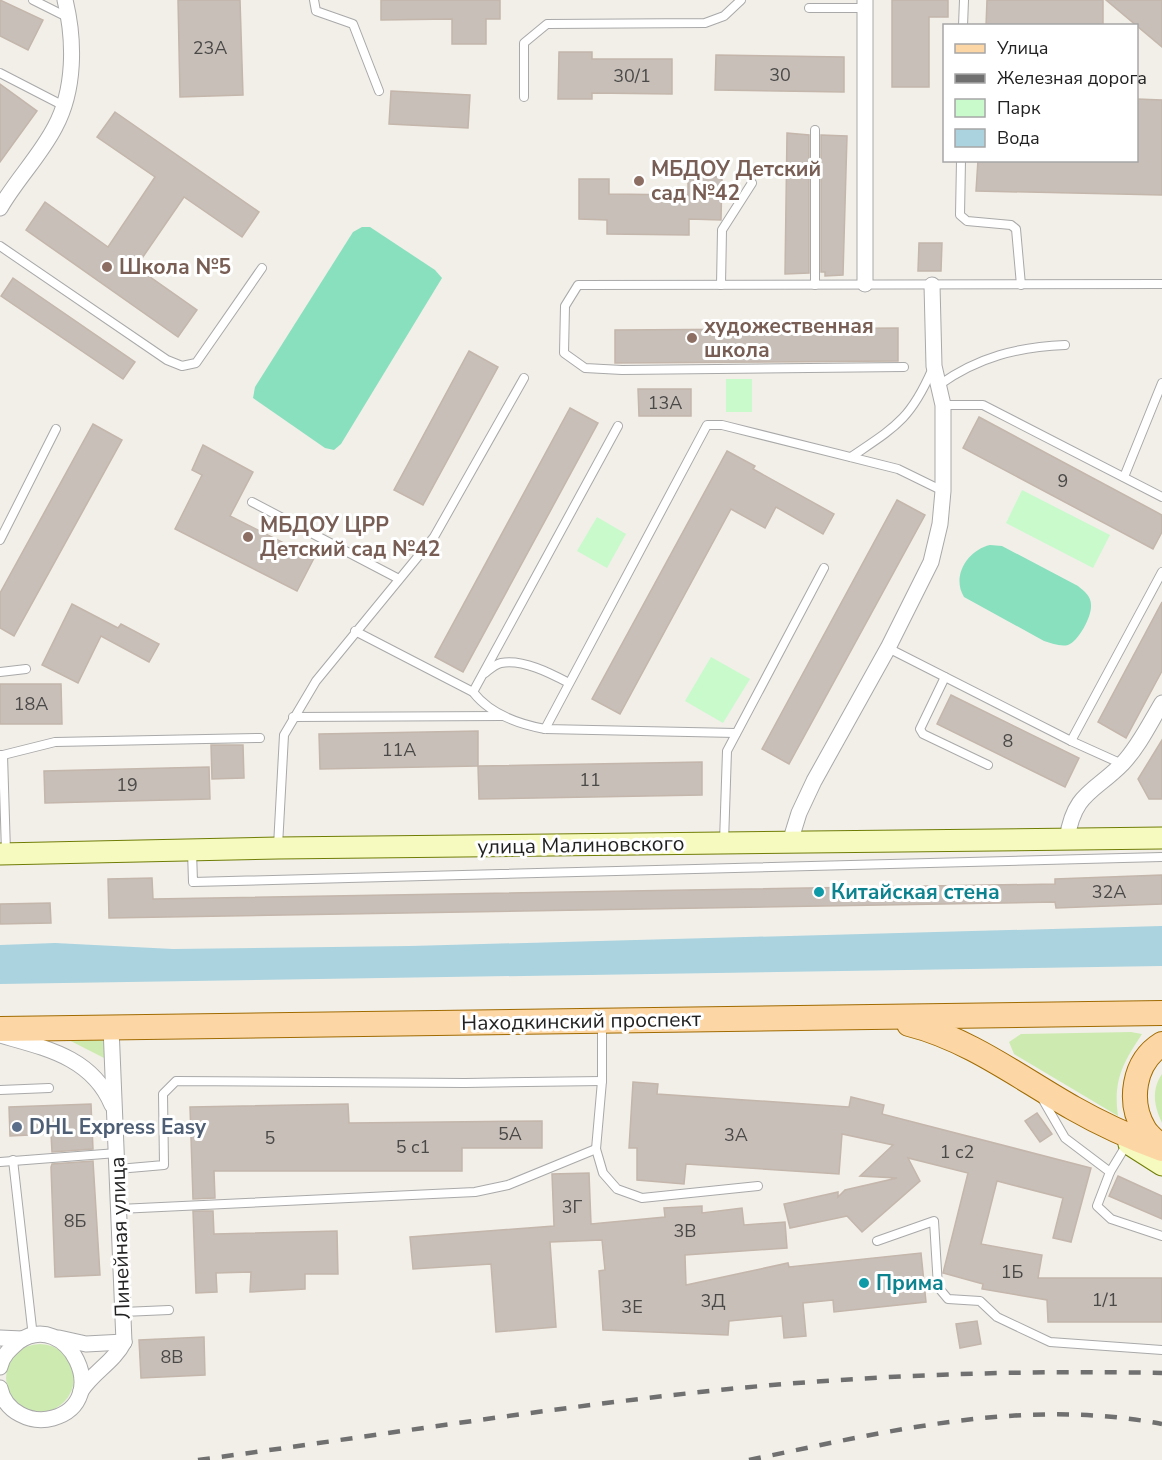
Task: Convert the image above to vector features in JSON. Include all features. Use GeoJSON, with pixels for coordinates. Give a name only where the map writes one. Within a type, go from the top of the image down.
{"type":"FeatureCollection","features":[{"type":"Feature","properties":{"kind":"main road","name":"улица Малиновского"},"geometry":{"type":"LineString","coordinates":[[3,854],[278,848],[790,842],[1066,848],[1162,838]]}},
{"type":"Feature","properties":{"kind":"main road","name":"Находкинский проспект"},"geometry":{"type":"LineString","coordinates":[[0,1029],[1162,1013]]}},
{"type":"Feature","properties":{"kind":"main road"},"geometry":{"type":"LineString","coordinates":[[1083,1014],[1162,1025]]}},
{"type":"Feature","properties":{"kind":"main road"},"geometry":{"type":"LineString","coordinates":[[844,1017],[902,1023],[932,1030],[989,1058],[1129,1139],[1162,1165]]}},
{"type":"Feature","properties":{"kind":"main road"},"geometry":{"type":"LineString","coordinates":[[1162,1044],[1142,1066],[1135,1086],[1136,1111],[1145,1131],[1162,1148]]}},
{"type":"Feature","properties":{"kind":"main road"},"geometry":{"type":"LineString","coordinates":[[1129,1139],[1162,1148]]}},
{"type":"Feature","properties":{"kind":"street"},"geometry":{"type":"LineString","coordinates":[[0,208],[55,128],[64,106],[72,55],[70,18],[66,0]]}},
{"type":"Feature","properties":{"kind":"street"},"geometry":{"type":"LineString","coordinates":[[865,4],[865,284]]}},
{"type":"Feature","properties":{"kind":"street"},"geometry":{"type":"LineString","coordinates":[[790,842],[799,813],[814,780],[888,648],[932,562],[940,524],[943,491],[942,405],[934,366],[932,285]]}},
{"type":"Feature","properties":{"kind":"street"},"geometry":{"type":"LineString","coordinates":[[1066,848],[1070,823],[1086,793],[1122,764],[1162,703]]}},
{"type":"Feature","properties":{"kind":"street","name":"Линейная улица"},"geometry":{"type":"LineString","coordinates":[[111,1027],[124,1342]]}},
{"type":"Feature","properties":{"kind":"street"},"geometry":{"type":"LineString","coordinates":[[0,1035],[58,1052],[77,1062],[106,1091],[115,1114]]}},
{"type":"Feature","properties":{"kind":"street"},"geometry":{"type":"LineString","coordinates":[[53,1337],[68,1346],[79,1360],[83,1377],[80,1393]]}},
{"type":"Feature","properties":{"kind":"street"},"geometry":{"type":"LineString","coordinates":[[0,1338],[53,1337],[86,1344],[124,1342],[119,1352],[90,1377],[71,1407],[58,1416],[45,1420],[28,1418],[12,1409],[0,1388]]}},
{"type":"Feature","properties":{"kind":"street"},"geometry":{"type":"LineString","coordinates":[[0,1367],[9,1350],[28,1338]]}},
{"type":"Feature","properties":{"kind":"lane"},"geometry":{"type":"LineString","coordinates":[[33,0],[70,18]]}},
{"type":"Feature","properties":{"kind":"lane"},"geometry":{"type":"LineString","coordinates":[[314,0],[316,11],[353,24],[379,91]]}},
{"type":"Feature","properties":{"kind":"lane"},"geometry":{"type":"LineString","coordinates":[[524,97],[524,43],[547,24],[705,23],[724,16],[741,0]]}},
{"type":"Feature","properties":{"kind":"lane"},"geometry":{"type":"LineString","coordinates":[[963,24],[964,0]]}},
{"type":"Feature","properties":{"kind":"lane"},"geometry":{"type":"LineString","coordinates":[[809,8],[865,4]]}},
{"type":"Feature","properties":{"kind":"lane"},"geometry":{"type":"LineString","coordinates":[[0,73],[64,106]]}},
{"type":"Feature","properties":{"kind":"lane"},"geometry":{"type":"LineString","coordinates":[[815,130],[815,285]]}},
{"type":"Feature","properties":{"kind":"lane"},"geometry":{"type":"LineString","coordinates":[[961,162],[960,215],[967,220],[1011,225],[1016,229],[1021,285]]}},
{"type":"Feature","properties":{"kind":"lane"},"geometry":{"type":"LineString","coordinates":[[721,285],[722,230],[752,183]]}},
{"type":"Feature","properties":{"kind":"lane"},"geometry":{"type":"LineString","coordinates":[[0,246],[167,360],[182,366],[196,363],[262,268]]}},
{"type":"Feature","properties":{"kind":"lane"},"geometry":{"type":"LineString","coordinates":[[904,367],[622,370],[585,368],[564,353],[565,306],[578,285],[1162,284]]}},
{"type":"Feature","properties":{"kind":"lane"},"geometry":{"type":"LineString","coordinates":[[939,385],[994,355],[1030,346],[1065,345]]}},
{"type":"Feature","properties":{"kind":"lane"},"geometry":{"type":"LineString","coordinates":[[851,457],[897,426],[912,411],[934,366]]}},
{"type":"Feature","properties":{"kind":"lane"},"geometry":{"type":"LineString","coordinates":[[278,848],[284,735],[293,717],[316,681],[442,524],[525,378]]}},
{"type":"Feature","properties":{"kind":"lane"},"geometry":{"type":"LineString","coordinates":[[1124,477],[1162,383]]}},
{"type":"Feature","properties":{"kind":"lane"},"geometry":{"type":"LineString","coordinates":[[942,405],[983,405],[1162,497]]}},
{"type":"Feature","properties":{"kind":"lane"},"geometry":{"type":"LineString","coordinates":[[544,729],[708,425],[722,425],[898,469],[943,491]]}},
{"type":"Feature","properties":{"kind":"lane"},"geometry":{"type":"LineString","coordinates":[[473,692],[618,426]]}},
{"type":"Feature","properties":{"kind":"lane"},"geometry":{"type":"LineString","coordinates":[[0,540],[56,429]]}},
{"type":"Feature","properties":{"kind":"lane"},"geometry":{"type":"LineString","coordinates":[[252,502],[399,579]]}},
{"type":"Feature","properties":{"kind":"lane"},"geometry":{"type":"LineString","coordinates":[[724,843],[727,751],[824,568]]}},
{"type":"Feature","properties":{"kind":"lane"},"geometry":{"type":"LineString","coordinates":[[1071,741],[1162,572]]}},
{"type":"Feature","properties":{"kind":"lane"},"geometry":{"type":"LineString","coordinates":[[355,631],[473,692],[480,701],[518,724],[544,729],[736,733]]}},
{"type":"Feature","properties":{"kind":"lane"},"geometry":{"type":"LineString","coordinates":[[888,648],[1071,741],[1122,764]]}},
{"type":"Feature","properties":{"kind":"lane"},"geometry":{"type":"LineString","coordinates":[[483,675],[499,663],[518,664],[544,670],[569,683]]}},
{"type":"Feature","properties":{"kind":"lane"},"geometry":{"type":"LineString","coordinates":[[0,672],[26,669]]}},
{"type":"Feature","properties":{"kind":"lane"},"geometry":{"type":"LineString","coordinates":[[945,677],[920,729],[923,734],[988,765]]}},
{"type":"Feature","properties":{"kind":"lane"},"geometry":{"type":"LineString","coordinates":[[293,717],[504,716]]}},
{"type":"Feature","properties":{"kind":"lane"},"geometry":{"type":"LineString","coordinates":[[3,854],[2,755],[55,742],[260,738]]}},
{"type":"Feature","properties":{"kind":"lane"},"geometry":{"type":"LineString","coordinates":[[192,851],[193,882],[1066,848],[1162,857]]}},
{"type":"Feature","properties":{"kind":"lane"},"geometry":{"type":"LineString","coordinates":[[602,1021],[602,1081],[596,1149],[603,1173],[617,1189],[642,1198],[759,1186]]}},
{"type":"Feature","properties":{"kind":"lane"},"geometry":{"type":"LineString","coordinates":[[118,1169],[164,1165],[163,1094],[176,1081],[465,1083],[602,1081]]}},
{"type":"Feature","properties":{"kind":"lane"},"geometry":{"type":"LineString","coordinates":[[1035,1085],[1065,1138],[1110,1172]]}},
{"type":"Feature","properties":{"kind":"lane"},"geometry":{"type":"LineString","coordinates":[[0,1090],[49,1088]]}},
{"type":"Feature","properties":{"kind":"lane"},"geometry":{"type":"LineString","coordinates":[[1136,1111],[1129,1139],[1110,1172],[1096,1206],[1111,1220],[1162,1236]]}},
{"type":"Feature","properties":{"kind":"lane"},"geometry":{"type":"LineString","coordinates":[[119,1209],[475,1192],[508,1185],[596,1149]]}},
{"type":"Feature","properties":{"kind":"lane"},"geometry":{"type":"LineString","coordinates":[[0,1162],[117,1153]]}},
{"type":"Feature","properties":{"kind":"lane"},"geometry":{"type":"LineString","coordinates":[[13,1160],[28,1338]]}},
{"type":"Feature","properties":{"kind":"lane"},"geometry":{"type":"LineString","coordinates":[[877,1241],[934,1221],[938,1287],[948,1299],[980,1301],[997,1317],[1050,1342],[1162,1350]]}},
{"type":"Feature","properties":{"kind":"lane"},"geometry":{"type":"LineString","coordinates":[[123,1312],[169,1310]]}},
{"type":"Feature","properties":{"kind":"green space"},"geometry":{"type":"Polygon","coordinates":[[[362,227],[370,227],[435,270],[442,278],[341,444],[334,450],[325,448],[253,398],[255,387],[353,232],[362,227]]]}},
{"type":"Feature","properties":{"kind":"green space"},"geometry":{"type":"Polygon","coordinates":[[[726,379],[752,379],[752,412],[726,412],[726,379]]]}},
{"type":"Feature","properties":{"kind":"green space"},"geometry":{"type":"Polygon","coordinates":[[[1022,490],[1110,535],[1093,568],[1006,523],[1022,490]]]}},
{"type":"Feature","properties":{"kind":"green space"},"geometry":{"type":"Polygon","coordinates":[[[597,517],[626,534],[607,568],[577,551],[597,517]]]}},
{"type":"Feature","properties":{"kind":"green space"},"geometry":{"type":"Polygon","coordinates":[[[990,545],[1002,546],[1078,586],[1087,594],[1091,602],[1091,610],[1084,628],[1072,643],[1062,646],[1044,641],[964,597],[959,581],[964,565],[975,552],[990,545]]]}},
{"type":"Feature","properties":{"kind":"green space"},"geometry":{"type":"Polygon","coordinates":[[[711,657],[750,679],[723,723],[685,701],[711,657]]]}},
{"type":"Feature","properties":{"kind":"green space"},"geometry":{"type":"Polygon","coordinates":[[[51,1031],[104,1031],[106,1059],[51,1031]]]}},
{"type":"Feature","properties":{"kind":"green space"},"geometry":{"type":"Polygon","coordinates":[[[1131,1032],[1142,1034],[1125,1063],[1118,1082],[1118,1116],[1014,1054],[1009,1042],[1021,1034],[1131,1032]]]}},
{"type":"Feature","properties":{"kind":"green space"},"geometry":{"type":"Polygon","coordinates":[[[1162,1074],[1162,1123],[1157,1110],[1155,1092],[1162,1074]]]}},
{"type":"Feature","properties":{"kind":"green space"},"geometry":{"type":"Polygon","coordinates":[[[40,1344],[53,1347],[64,1354],[71,1365],[74,1378],[71,1391],[64,1402],[53,1409],[40,1412],[27,1409],[16,1402],[9,1391],[6,1378],[9,1365],[16,1354],[27,1347],[40,1344]]]}},
{"type":"Feature","properties":{"kind":"water"},"geometry":{"type":"Polygon","coordinates":[[[1162,926],[1162,966],[0,984],[0,945],[55,943],[173,949],[410,946],[1162,926]]]}},
{"type":"Feature","properties":{"kind":"building"},"geometry":{"type":"Polygon","coordinates":[[[0,0],[43,20],[28,50],[0,36],[0,0]]]}},
{"type":"Feature","properties":{"kind":"building"},"geometry":{"type":"Polygon","coordinates":[[[178,0],[240,0],[243,95],[180,97],[178,0]]]}},
{"type":"Feature","properties":{"kind":"building"},"geometry":{"type":"Polygon","coordinates":[[[381,0],[500,0],[500,19],[486,19],[486,44],[452,44],[452,19],[381,20],[381,0]]]}},
{"type":"Feature","properties":{"kind":"building"},"geometry":{"type":"Polygon","coordinates":[[[892,0],[948,0],[948,17],[929,17],[929,87],[892,87],[892,0]]]}},
{"type":"Feature","properties":{"kind":"building"},"geometry":{"type":"Polygon","coordinates":[[[987,0],[1103,0],[1103,24],[986,24],[987,0]]]}},
{"type":"Feature","properties":{"kind":"building"},"geometry":{"type":"Polygon","coordinates":[[[1106,0],[1162,0],[1162,47],[1138,27],[1138,24],[1135,24],[1106,0]]]}},
{"type":"Feature","properties":{"kind":"building"},"geometry":{"type":"Polygon","coordinates":[[[559,52],[592,52],[592,59],[672,59],[672,94],[592,93],[592,99],[558,99],[559,52]]]}},
{"type":"Feature","properties":{"kind":"building"},"geometry":{"type":"Polygon","coordinates":[[[716,55],[844,57],[844,92],[715,90],[716,55]]]}},
{"type":"Feature","properties":{"kind":"building"},"geometry":{"type":"Polygon","coordinates":[[[0,84],[37,111],[0,162],[0,84]]]}},
{"type":"Feature","properties":{"kind":"building"},"geometry":{"type":"Polygon","coordinates":[[[391,91],[470,95],[468,128],[389,124],[391,91]]]}},
{"type":"Feature","properties":{"kind":"building"},"geometry":{"type":"Polygon","coordinates":[[[1138,99],[1162,100],[1162,195],[976,191],[978,162],[1138,162],[1138,99]]]}},
{"type":"Feature","properties":{"kind":"building"},"geometry":{"type":"Polygon","coordinates":[[[115,112],[259,212],[242,237],[184,197],[136,267],[197,310],[178,337],[26,230],[45,202],[108,247],[155,177],[97,137],[115,112]]]}},
{"type":"Feature","properties":{"kind":"building"},"geometry":{"type":"Polygon","coordinates":[[[787,133],[809,135],[809,273],[785,274],[787,133]]]}},
{"type":"Feature","properties":{"kind":"building"},"geometry":{"type":"Polygon","coordinates":[[[821,135],[847,136],[843,275],[825,276],[825,272],[821,272],[821,135]]]}},
{"type":"Feature","properties":{"kind":"building"},"geometry":{"type":"Polygon","coordinates":[[[688,176],[722,177],[721,220],[689,219],[689,235],[607,234],[607,220],[579,219],[579,179],[609,179],[609,194],[688,195],[688,176]]]}},
{"type":"Feature","properties":{"kind":"building"},"geometry":{"type":"Polygon","coordinates":[[[919,243],[942,243],[941,271],[918,271],[919,243]]]}},
{"type":"Feature","properties":{"kind":"building"},"geometry":{"type":"Polygon","coordinates":[[[13,278],[135,362],[123,379],[1,296],[13,278]]]}},
{"type":"Feature","properties":{"kind":"building"},"geometry":{"type":"Polygon","coordinates":[[[898,328],[898,361],[615,363],[615,330],[898,328]]]}},
{"type":"Feature","properties":{"kind":"building"},"geometry":{"type":"Polygon","coordinates":[[[469,351],[498,367],[423,505],[394,490],[469,351]]]}},
{"type":"Feature","properties":{"kind":"building"},"geometry":{"type":"Polygon","coordinates":[[[638,389],[691,389],[691,416],[639,416],[638,389]]]}},
{"type":"Feature","properties":{"kind":"building"},"geometry":{"type":"Polygon","coordinates":[[[570,408],[598,423],[463,672],[435,657],[570,408]]]}},
{"type":"Feature","properties":{"kind":"building"},"geometry":{"type":"Polygon","coordinates":[[[979,417],[1162,515],[1162,532],[1153,549],[963,448],[979,417]]]}},
{"type":"Feature","properties":{"kind":"building"},"geometry":{"type":"Polygon","coordinates":[[[93,424],[122,440],[14,636],[0,628],[0,593],[93,424]]]}},
{"type":"Feature","properties":{"kind":"building"},"geometry":{"type":"Polygon","coordinates":[[[203,445],[253,472],[230,516],[314,558],[297,591],[175,529],[202,475],[192,470],[203,445]]]}},
{"type":"Feature","properties":{"kind":"building"},"geometry":{"type":"Polygon","coordinates":[[[727,451],[755,466],[753,469],[834,514],[823,534],[776,507],[765,528],[731,509],[620,714],[592,699],[727,451]]]}},
{"type":"Feature","properties":{"kind":"building"},"geometry":{"type":"Polygon","coordinates":[[[897,500],[925,515],[789,764],[762,749],[897,500]]]}},
{"type":"Feature","properties":{"kind":"building"},"geometry":{"type":"Polygon","coordinates":[[[1162,602],[1162,671],[1126,738],[1098,722],[1162,602]]]}},
{"type":"Feature","properties":{"kind":"building"},"geometry":{"type":"Polygon","coordinates":[[[72,604],[118,628],[121,624],[159,644],[149,662],[101,636],[78,683],[42,665],[72,604]]]}},
{"type":"Feature","properties":{"kind":"building"},"geometry":{"type":"Polygon","coordinates":[[[0,684],[61,684],[62,724],[0,724],[0,684]]]}},
{"type":"Feature","properties":{"kind":"building"},"geometry":{"type":"Polygon","coordinates":[[[951,695],[1079,758],[1065,787],[937,724],[951,695]]]}},
{"type":"Feature","properties":{"kind":"building"},"geometry":{"type":"Polygon","coordinates":[[[478,731],[478,766],[320,769],[319,734],[478,731]]]}},
{"type":"Feature","properties":{"kind":"building"},"geometry":{"type":"Polygon","coordinates":[[[1162,740],[1162,799],[1149,799],[1138,779],[1162,740]]]}},
{"type":"Feature","properties":{"kind":"building"},"geometry":{"type":"Polygon","coordinates":[[[211,745],[243,745],[244,778],[212,779],[211,745]]]}},
{"type":"Feature","properties":{"kind":"building"},"geometry":{"type":"Polygon","coordinates":[[[702,762],[702,795],[479,799],[478,766],[702,762]]]}},
{"type":"Feature","properties":{"kind":"building"},"geometry":{"type":"Polygon","coordinates":[[[209,767],[210,799],[45,803],[44,771],[209,767]]]}},
{"type":"Feature","properties":{"kind":"building","name":"Китайская стена"},"geometry":{"type":"Polygon","coordinates":[[[1162,875],[1162,904],[1056,908],[1055,902],[109,918],[108,879],[152,878],[153,899],[1055,884],[1055,879],[1162,875]]]}},
{"type":"Feature","properties":{"kind":"building"},"geometry":{"type":"Polygon","coordinates":[[[50,903],[51,923],[0,924],[0,904],[50,903]]]}},
{"type":"Feature","properties":{"kind":"building"},"geometry":{"type":"Polygon","coordinates":[[[633,1082],[658,1084],[657,1094],[849,1107],[851,1097],[884,1105],[882,1114],[1091,1168],[1071,1242],[1053,1238],[1063,1198],[997,1181],[981,1244],[1042,1255],[1038,1278],[1162,1278],[1162,1322],[1048,1322],[1047,1300],[982,1289],[983,1284],[943,1273],[968,1173],[908,1158],[920,1181],[862,1232],[847,1216],[790,1228],[784,1204],[838,1192],[838,1197],[845,1190],[897,1178],[860,1176],[893,1145],[842,1134],[839,1174],[686,1164],[684,1184],[637,1180],[637,1148],[629,1148],[633,1082]]]}},
{"type":"Feature","properties":{"kind":"building"},"geometry":{"type":"Polygon","coordinates":[[[91,1104],[93,1149],[52,1152],[51,1134],[10,1136],[9,1107],[91,1104]]]}},
{"type":"Feature","properties":{"kind":"building"},"geometry":{"type":"Polygon","coordinates":[[[348,1104],[349,1123],[542,1121],[542,1148],[462,1148],[462,1171],[214,1171],[215,1198],[193,1199],[190,1107],[348,1104]]]}},
{"type":"Feature","properties":{"kind":"building"},"geometry":{"type":"Polygon","coordinates":[[[1037,1113],[1052,1134],[1040,1142],[1025,1121],[1037,1113]]]}},
{"type":"Feature","properties":{"kind":"building"},"geometry":{"type":"Polygon","coordinates":[[[93,1161],[100,1275],[55,1277],[51,1167],[52,1164],[93,1161]]]}},
{"type":"Feature","properties":{"kind":"building"},"geometry":{"type":"Polygon","coordinates":[[[589,1173],[591,1224],[665,1217],[664,1208],[702,1206],[702,1213],[742,1208],[744,1225],[785,1222],[787,1248],[685,1255],[686,1285],[788,1263],[789,1267],[921,1253],[926,1302],[834,1312],[833,1300],[803,1303],[806,1336],[784,1338],[782,1316],[729,1321],[728,1335],[603,1330],[599,1271],[605,1270],[602,1240],[550,1242],[556,1327],[496,1332],[491,1264],[413,1269],[410,1237],[554,1226],[552,1174],[589,1173]]]}},
{"type":"Feature","properties":{"kind":"building"},"geometry":{"type":"Polygon","coordinates":[[[1118,1176],[1162,1196],[1162,1219],[1109,1196],[1118,1176]]]}},
{"type":"Feature","properties":{"kind":"building"},"geometry":{"type":"Polygon","coordinates":[[[193,1211],[213,1211],[214,1234],[337,1231],[338,1274],[305,1274],[305,1289],[250,1292],[251,1272],[216,1273],[217,1292],[196,1293],[193,1211]]]}},
{"type":"Feature","properties":{"kind":"building"},"geometry":{"type":"Polygon","coordinates":[[[977,1321],[981,1344],[960,1348],[956,1324],[977,1321]]]}},
{"type":"Feature","properties":{"kind":"building"},"geometry":{"type":"Polygon","coordinates":[[[204,1337],[205,1375],[141,1378],[139,1340],[204,1337]]]}},
{"type":"Feature","properties":{"kind":"railway"},"geometry":{"type":"LineString","coordinates":[[198,1460],[530,1413],[729,1389],[837,1380],[945,1375],[1054,1372],[1162,1373]]}},
{"type":"Feature","properties":{"kind":"railway"},"geometry":{"type":"LineString","coordinates":[[749,1460],[903,1429],[1006,1416],[1058,1414],[1110,1417],[1162,1424]]}},
{"type":"Feature","properties":{"kind":"place","name":"МБДОУ Детский сад №42"},"geometry":{"type":"Point","coordinates":[639,181]}},
{"type":"Feature","properties":{"kind":"place","name":"Школа №5"},"geometry":{"type":"Point","coordinates":[107,267]}},
{"type":"Feature","properties":{"kind":"place","name":"художественная школа"},"geometry":{"type":"Point","coordinates":[692,338]}},
{"type":"Feature","properties":{"kind":"place","name":"МБДОУ ЦРР Детский сад №42"},"geometry":{"type":"Point","coordinates":[248,537]}},
{"type":"Feature","properties":{"kind":"place","name":"Китайская стена"},"geometry":{"type":"Point","coordinates":[819,892]}},
{"type":"Feature","properties":{"kind":"place","name":"DHL Express Easy"},"geometry":{"type":"Point","coordinates":[17,1127]}},
{"type":"Feature","properties":{"kind":"place","name":"Прима"},"geometry":{"type":"Point","coordinates":[864,1283]}}]}
